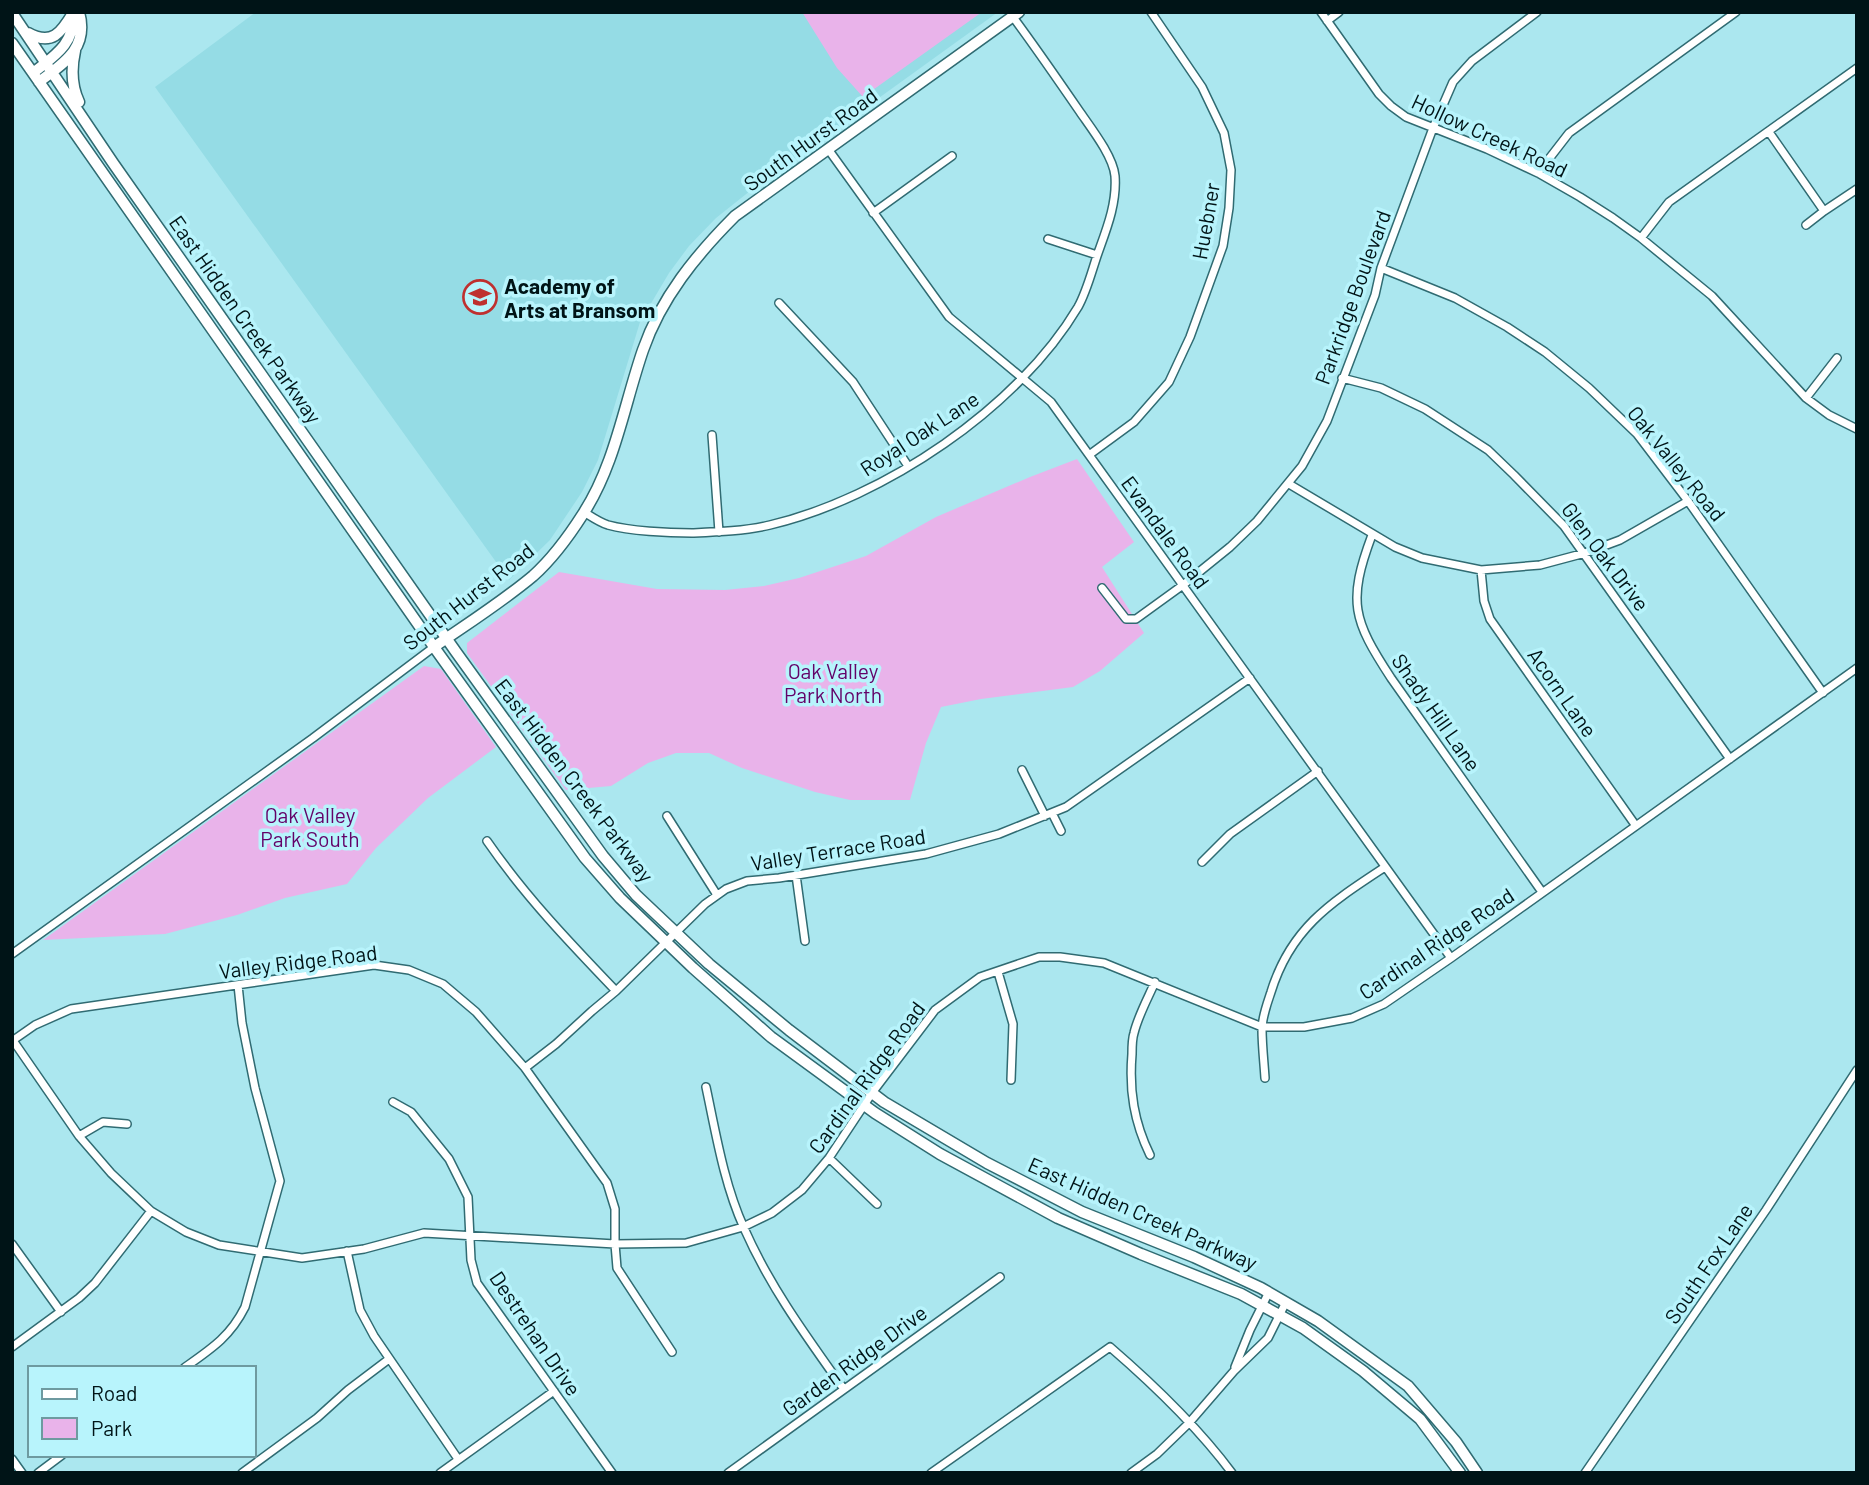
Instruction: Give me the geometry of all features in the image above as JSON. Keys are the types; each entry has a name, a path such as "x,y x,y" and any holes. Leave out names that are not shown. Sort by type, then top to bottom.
{"main road":[{"path":"26,32 44,39 53,37 76,12"},
{"path":"76,12 82,29 75,51 73,89 111,150 113,163"},
{"path":"33,73 66,44 73,29 76,12"},
{"name":"East Hidden Creek Parkway","path":"12,13 113,163 447,638 603,856 636,895 709,964 789,1030 872,1093 987,1163 1082,1212 1194,1257 1269,1292 1318,1321 1408,1386 1457,1443 1477,1473"},
{"name":"South Hurst Road","path":"434,647 534,575 563,542 584,512 614,447 651,329 688,268 709,242 735,216 1016,14"},
{"name":"East Hidden Creek Parkway","path":"12,43 434,647 585,858 620,898 771,1037 874,1113 940,1154 1058,1218 1241,1294 1303,1328 1363,1371 1420,1419 1460,1473"},
{"path":"39,82 65,63 75,51"}],"street":[{"name":"Huebner","path":"1089,455 1134,422 1169,382 1190,337 1223,246 1229,208 1231,170 1224,133 1202,87 1151,12"},
{"name":"Hollow Creek Road","path":"1321,12 1391,106 1406,117 1488,149 1538,173 1580,197 1641,238 1712,296 1806,398 1829,415 1857,429"},
{"path":"1327,21 1339,12"},
{"name":"Parkridge Boulevard","path":"1102,588 1126,619 1136,619 1230,547 1289,484 1326,421 1375,295 1381,268 1433,128 1453,82 1472,61 1536,12"},
{"path":"1538,173 1569,133 1737,12"},
{"name":"Royal Oak Lane","path":"584,512 609,525 670,533 719,533 769,526 822,509 908,467 974,422 1023,378 1057,338 1079,305 1114,202 1115,174 1102,145 1016,14"},
{"path":"1641,238 1669,202 1857,68"},
{"path":"1769,132 1824,211"},
{"name":"Evandale Road","path":"828,149 948,317 1051,402 1451,958"},
{"path":"873,213 952,156"},
{"path":"1806,225 1857,189"},
{"path":"1048,239 1097,255"},
{"name":"Oak Valley Road","path":"1381,268 1455,298 1507,327 1545,352 1589,387 1637,434 1688,501 1823,693"},
{"path":"779,303 853,382 908,467"},
{"path":"1806,398 1837,358"},
{"name":"Glen Oak Drive","path":"1342,378 1381,388 1425,409 1488,450 1564,526 1730,759"},
{"path":"712,435 719,533"},
{"path":"1289,484 1395,547 1422,558 1481,570 1540,565 1585,553 1619,540 1688,501"},
{"name":"Shady Hill Lane","path":"1372,535 1361,564 1356,593 1359,618 1369,644 1542,892"},
{"name":"Acorn Lane","path":"1481,570 1484,601 1490,619 1636,826"},
{"name":"South Hurst Road","path":"12,954 313,738 434,647"},
{"name":"Cardinal Ridge Road","path":"13,1040 79,1136 111,1173 151,1211 186,1232 219,1245 302,1258 364,1249 424,1233 615,1244 686,1243 743,1227 772,1213 802,1190 829,1158 864,1104 934,1010 981,977 1039,957 1060,957 1104,963 1262,1027 1304,1027 1352,1018 1384,1004 1451,958 1857,668"},
{"name":"Valley Terrace Road","path":"524,1068 556,1044 616,991 705,904 726,889 747,881 796,876 926,854 999,834 1048,815 1066,807 1250,678"},
{"path":"1022,770 1048,815 1061,831"},
{"path":"1202,862 1230,834 1318,771"},
{"path":"667,816 717,895"},
{"path":"487,841 508,871 559,931 616,991"},
{"path":"1265,1078 1262,1027 1274,982 1285,958 1299,936 1333,901 1385,867"},
{"path":"796,876 805,941"},
{"name":"Valley Ridge Road","path":"13,1040 35,1025 71,1009 374,965 409,970 443,984 476,1012 524,1068 607,1183 615,1209 617,1268 672,1352"},
{"path":"998,971 1013,1024 1011,1080"},
{"path":"1150,1155 1135,1116 1130,1074 1133,1033 1155,982"},
{"path":"187,1366 212,1348 237,1323 245,1307 280,1181 255,1088 242,1023 238,985"},
{"name":"South Fox Lane","path":"1585,1473 1766,1210 1857,1070"},
{"path":"706,1087 728,1183 743,1227 787,1309 843,1388"},
{"name":"Destrehan Drive","path":"393,1102 411,1112 449,1159 468,1197 471,1260 477,1283 612,1473"},
{"path":"79,1136 103,1122 127,1124"},
{"path":"829,1158 877,1204"},
{"path":"12,1347 61,1312 95,1283 151,1211"},
{"path":"12,1244 61,1312"},
{"path":"347,1251 360,1310 389,1359 458,1459"},
{"name":"Garden Ridge Drive","path":"728,1473 1000,1277"},
{"path":"1234,1371 1269,1292"},
{"path":"1131,1473 1157,1454 1189,1423 1234,1371 1268,1338 1286,1303"},
{"path":"931,1473 1110,1347 1136,1369 1211,1445 1232,1473"},
{"path":"242,1473 317,1418 389,1359"},
{"path":"440,1473 554,1391"},
{"path":"38,1473 59,1457"},
{"path":"12,1459 22,1473"}],"shaded area":[{"name":"Academy of Arts at Bransom","path":"256,12 998,12 750,191 716,218 689,246 669,273 640,322 598,460 582,492 550,540 509,580 155,87"}],"green space":[{"path":"802,12 982,12 863,97 837,68"},
{"name":"Oak Valley Park North","path":"1077,459 1134,542 1102,567 1144,633 1100,671 1073,687 941,707 926,743 910,800 850,800 815,792 742,768 709,753 676,753 648,763 611,786 566,790 467,653 467,643 559,572 657,589 725,590 764,586 799,578 866,556 936,517"},
{"name":"Oak Valley Park South","path":"424,666 441,669 496,747 428,798 376,848 347,884 285,898 237,915 165,934 43,940"}],"place":[{"name":"Academy of Arts at Bransom","path":"480,297"}]}
